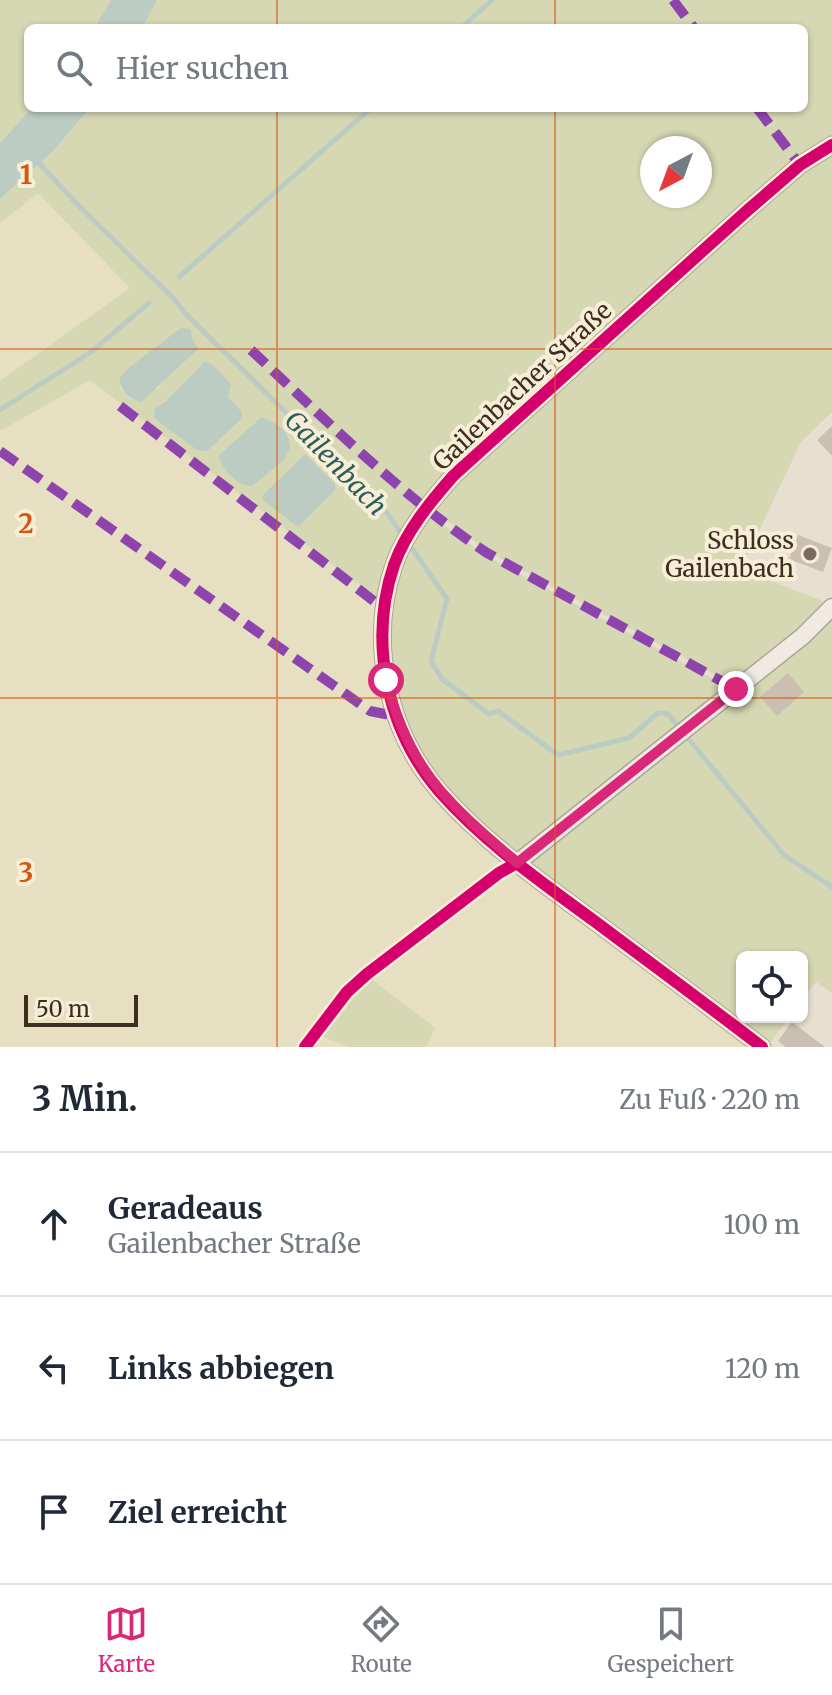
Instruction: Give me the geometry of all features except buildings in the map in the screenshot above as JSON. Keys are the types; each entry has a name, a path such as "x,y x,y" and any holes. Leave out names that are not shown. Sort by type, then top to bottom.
{"street":[{"name":"Gailenbacher Straße","path":"762,1047 517,863 464,817 439,790 406,741 395,716 385,669 383,608 394,564 402,547 438,493 466,464 749,209 800,165 832,145"},
{"path":"517,863 803,636 832,607"}],"shaded area":[{"path":"111,0 157,0 144,24 96,24"},
{"path":"28,112 87,112 53,151 0,199 0,143"},
{"path":"38,193 130,288 0,381 0,223"},
{"path":"182,327 191,330 198,349 141,402 129,396 119,379 127,369"},
{"path":"205,361 231,384 228,397 242,412 241,419 207,451 197,450 154,418 155,408 165,402"},
{"path":"90,380 350,578 379,596 377,649 382,698 400,745 429,789 489,846 494,859 492,874 345,989 299,1047 0,1047 0,431"},
{"path":"262,417 285,432 290,448 284,460 252,486 246,485 231,476 218,456"},
{"path":"305,454 335,484 335,490 298,527 263,500 263,495"},
{"path":"523,874 752,1047 426,1047 435,1028 370,978 501,877"},
{"path":"318,1035 349,1047 310,1047"}],"green space":[{"path":"0,0 111,0 96,24 24,24 24,112 28,112 0,143"},
{"path":"157,0 832,0 832,139 450,471 429,514 485,555 730,688 832,612 832,993 816,982 808,992 808,951 736,951 736,1023 785,1023 767,1047 521,861 442,788 399,715 379,597 90,380 0,431 0,381 130,288 38,193 0,223 0,199 53,151 87,112 808,112 808,24 144,24","holes":["181,328 185,361 158,388 131,399 121,389 119,379 127,369","205,361 228,397 242,412 197,450 168,427 155,408 165,402"]},
{"path":"832,152 832,412 801,442 741,569 820,600 827,607 734,685 487,551 432,509 442,496 802,171"},
{"path":"370,978 435,1028 426,1047 350,1047 318,1035 348,996"}],"waterway":[{"path":"465,24 492,0"},
{"path":"179,277 366,112"},
{"name":"Gailenbach","path":"36,160 186,314 385,510 403,536"},
{"path":"0,410 91,352 149,303"},
{"name":"Gailenbach","path":"409,544 447,599 431,661 442,679 489,714 498,711 558,755 629,738 658,713 668,714 678,726"},
{"name":"Gailenbach","path":"687,737 784,855 832,887"}],"marked path":[{"path":"673,0 691,24"},
{"path":"760,112 800,165"},
{"path":"251,350 394,482 455,531 487,553 736,689"},
{"path":"120,406 383,608"},
{"path":"0,451 370,711 395,716"}],"cycle path":[{"path":"762,1047 513,860 475,828 440,792 422,768 395,714 383,655 383,624 386,594 399,552 420,517 454,475 749,209 800,165 832,145"},
{"path":"305,1047 347,992 367,974 499,873 517,863"}],"place":[{"name":"Schloss Gailenbach","path":"810,554"}],"route":[{"path":"386,680 395,716 419,763 464,817 517,863 736,689"}]}
